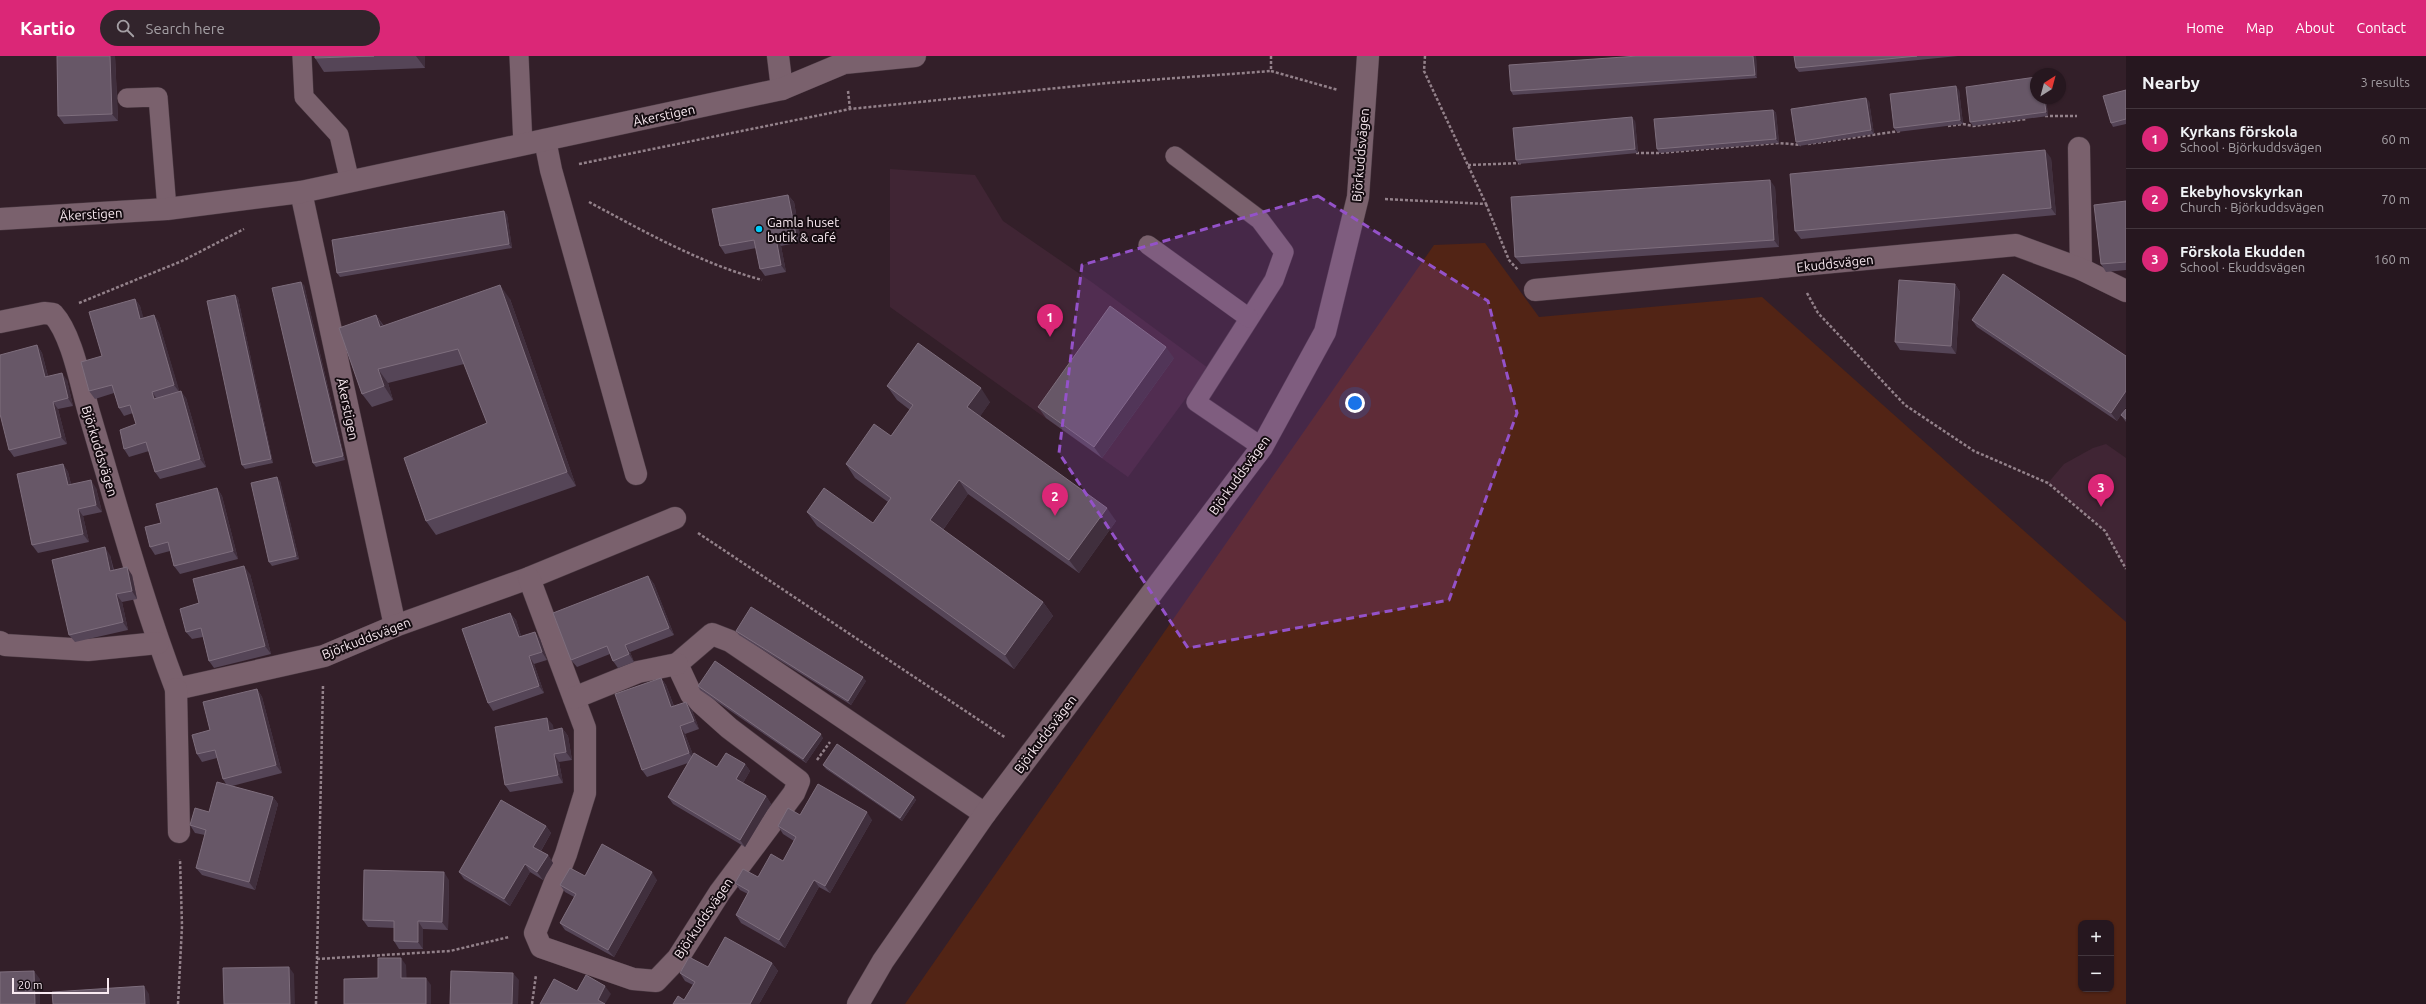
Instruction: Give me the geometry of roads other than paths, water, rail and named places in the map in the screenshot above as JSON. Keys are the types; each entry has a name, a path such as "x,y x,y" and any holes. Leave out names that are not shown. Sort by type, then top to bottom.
{"street":[{"path":"778,56 782,89 844,63 915,56"},
{"name":"Björkuddsvägen","path":"858,1004 883,961 985,814 1262,447 1325,332 1358,197 1368,56"},
{"name":"Åkerstigen","path":"0,219 167,209 301,192 782,89"},
{"path":"545,140 553,177 636,474"},
{"path":"2079,148 2081,269"},
{"name":"Åkerstigen","path":"301,192 395,626"},
{"name":"Ekuddsvägen","path":"1535,290 2016,245 2081,269 2126,291"},
{"name":"Björkuddsvägen","path":"0,322 44,313 53,314 60,321 77,369 158,643 176,689 179,832"},
{"name":"Björkuddsvägen","path":"176,689 324,656 395,626 529,578 675,518"},
{"path":"529,578 574,698 638,672 677,664 712,634 730,641 985,814"},
{"path":"0,642 5,645 88,650 158,643"},
{"name":"Björkuddsvägen","path":"574,698 586,728 585,793 566,854 535,933 542,947 633,980 656,981 678,958 720,892 794,792 800,781 728,728 692,694 677,664"}],"lane":[{"path":"302,56 304,97 339,135 350,182"},
{"path":"519,56 523,145"},
{"path":"127,98 158,97 167,209"},
{"path":"1176,156 1260,220 1284,252 1274,280 1196,402 1262,447"},
{"path":"1148,245 1249,318"}],"place":[{"name":"Gamla huset butik & café","path":"759,229"},
{"name":"Kyrkans förskola","path":"1050,337"},
{"name":"Förskola Ekudden","path":"2101,507"},
{"name":"Ekebyhovskyrkan","path":"1055,516"}]}
